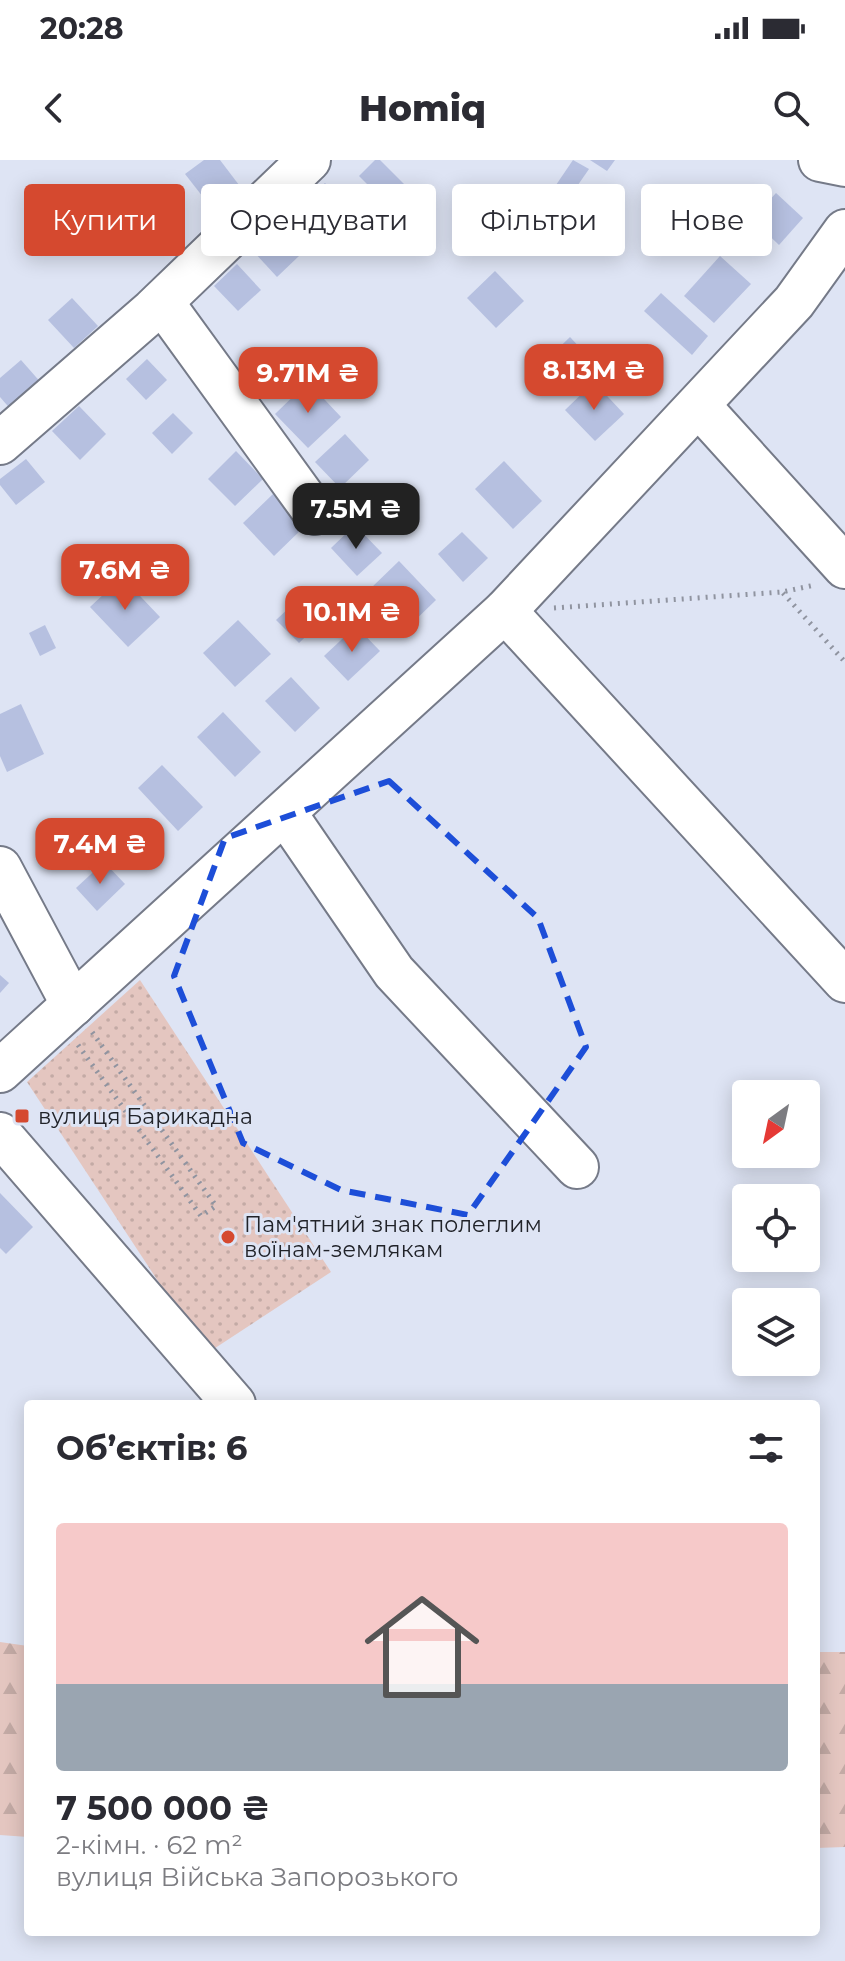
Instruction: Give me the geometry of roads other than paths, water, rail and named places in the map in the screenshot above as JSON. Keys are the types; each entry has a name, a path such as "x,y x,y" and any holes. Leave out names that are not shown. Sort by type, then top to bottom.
{"street":[{"path":"0,443 162,302 309,160"},
{"path":"820,160 845,165"},
{"path":"0,1071 505,611 700,407 794,302 845,231"},
{"path":"162,302 315,513"},
{"path":"700,407 832,576"},
{"path":"505,611 845,981"},
{"path":"285,813 394,972 577,1167"},
{"path":"0,868 66,1012"},
{"path":"0,1134 231,1400"}],"place":[{"name":"вулиця Барикадна","path":"22,1116"},
{"name":"Пам'ятний знак полеглим воїнам-землякам","path":"228,1237"}]}
